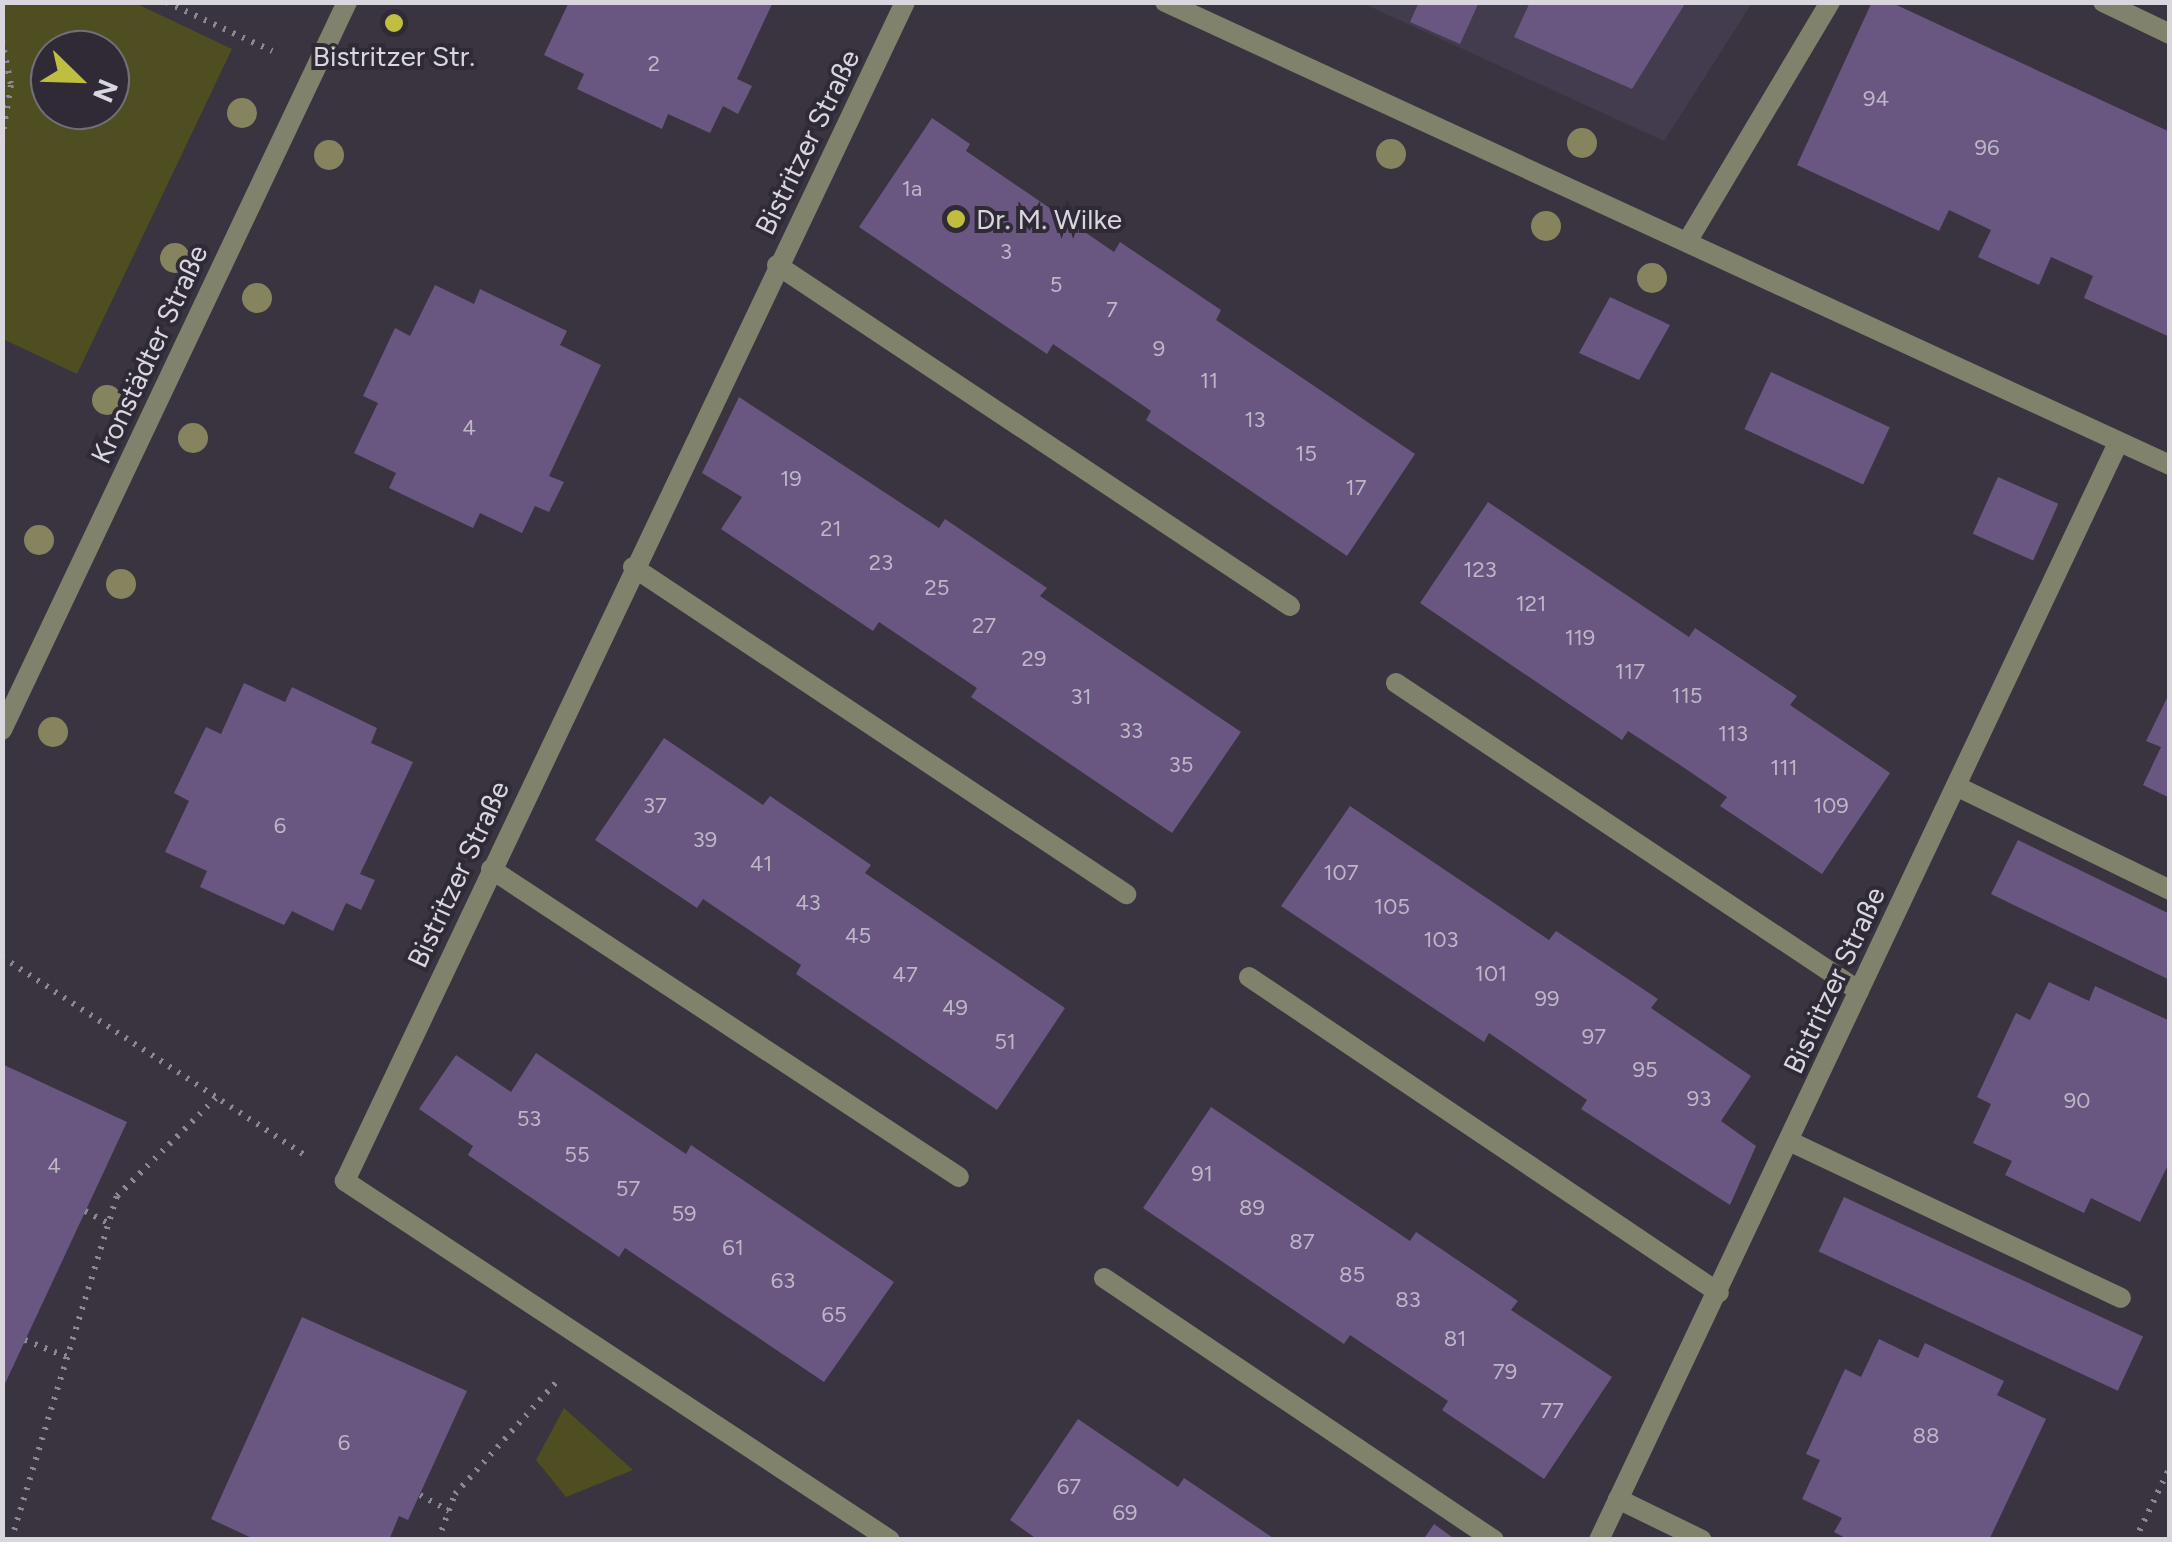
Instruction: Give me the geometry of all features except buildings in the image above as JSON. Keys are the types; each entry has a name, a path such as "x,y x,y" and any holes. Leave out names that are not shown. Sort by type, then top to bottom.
{"street":[{"name":"Kronstädter Straße","path":"2,730 347,2"},
{"name":"Bistritzer Straße","path":"345,1181 633,567 905,2"},
{"path":"1165,2 2170,464"},
{"path":"1687,242 1830,2"},
{"path":"2103,2 2170,34"},
{"path":"777,264 1290,606"},
{"name":"Bistritzer Straße","path":"1599,1540 2118,442"},
{"path":"633,567 1126,894"},
{"path":"1396,683 1859,991"},
{"path":"1956,786 2170,890"},
{"path":"490,869 959,1177"},
{"path":"1249,977 1719,1293"},
{"path":"1789,1141 2121,1298"},
{"path":"345,1181 890,1540"},
{"path":"1104,1278 1494,1540"},
{"path":"1618,1499 1702,1540"}],"path":[{"path":"166,2 314,70"},
{"path":"2,40 11,85 2,138"},
{"path":"2,957 345,1181"},
{"path":"11,1540 117,1196 216,1098"},
{"path":"85,1211 108,1223"},
{"path":"25,1340 67,1357"},
{"path":"438,1540 455,1494 576,1361 588,1341"},
{"path":"2135,1540 2170,1467"},
{"path":"420,1495 449,1511"}],"shaded area":[{"path":"2,3 135,3 232,49 77,374 3,339"},
{"path":"1362,3 1752,3 1664,141"},
{"path":"564,1408 633,1470 566,1497 536,1460"}],"place":[{"name":"Bistritzer Str.","path":"394,23"},
{"name":"Dr. M. Wilke","path":"956,219"}]}
